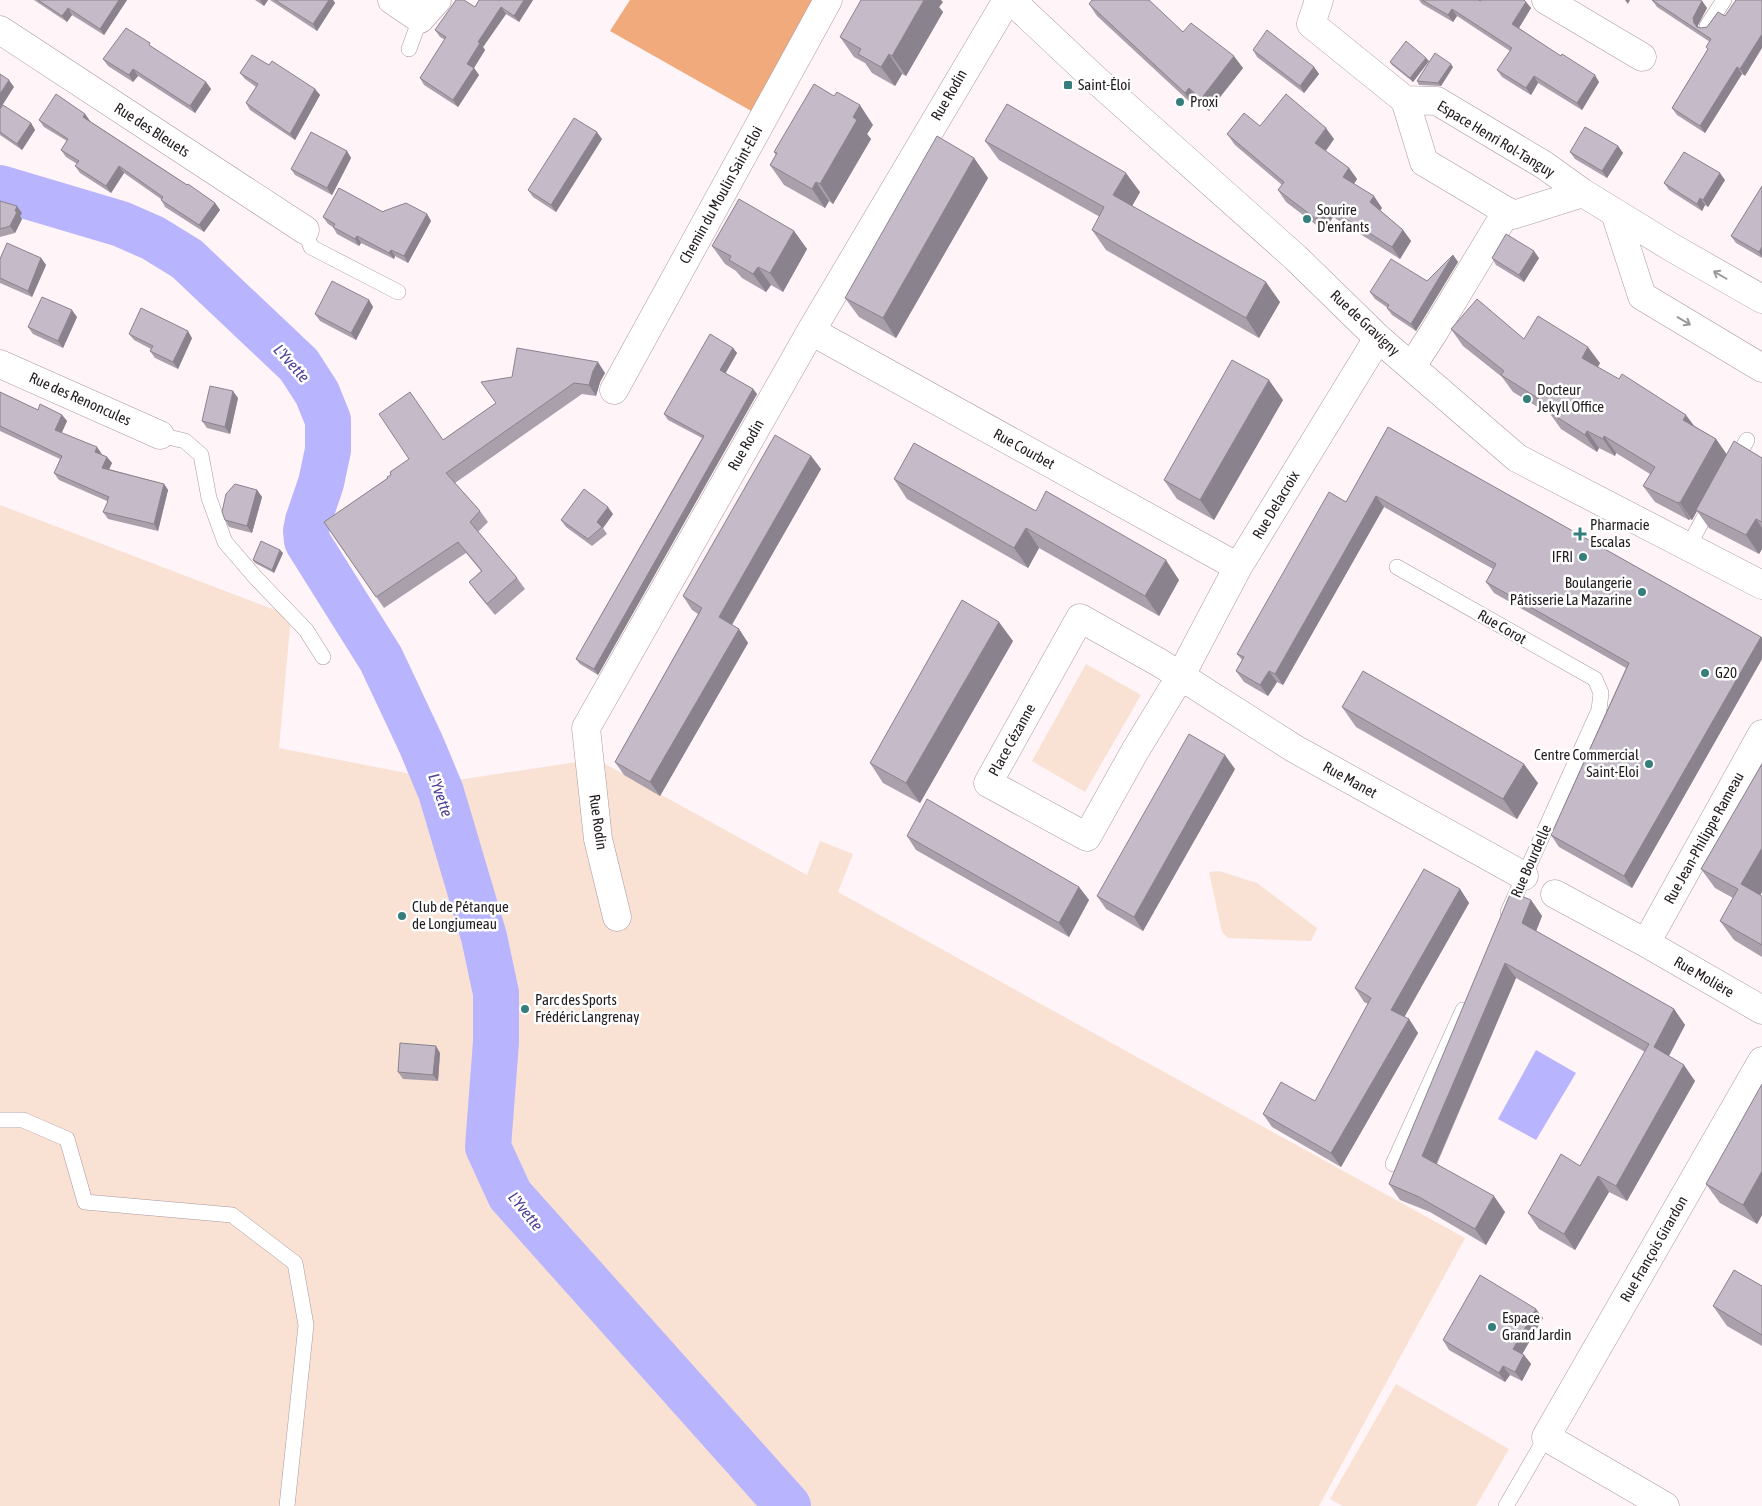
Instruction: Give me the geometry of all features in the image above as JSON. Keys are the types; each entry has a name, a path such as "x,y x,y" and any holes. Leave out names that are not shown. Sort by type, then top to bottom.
{"street":[{"path":"392,0 428,10"},
{"name":"Chemin du Moulin Saint-Eloi","path":"614,390 828,0"},
{"name":"Rue Rodin","path":"618,916 598,839 586,728 811,331 1009,0"},
{"name":"Rue de Gravigny","path":"1009,0 1296,258 1378,338 1517,458 1762,585"},
{"path":"1319,0 1311,24 1405,100 1424,162 1506,211 1412,366"},
{"path":"1546,0 1642,57"},
{"name":"Rue des Bleuets","path":"0,30 304,230"},
{"name":"Espace Henri Rol-Tanguy","path":"1405,100 1437,101 1544,165 1583,193 1671,247 1762,299"},
{"name":"Espace Henri Rol-Tanguy","path":"1506,211 1513,215 1583,193"},
{"path":"1616,213 1642,296 1762,368"},
{"name":"Rue Courbet","path":"811,331 1238,567"},
{"name":"Rue Delacroix","path":"1180,677 1238,567 1378,338"},
{"name":"Rue des Renoncules","path":"0,364 160,435"},
{"name":"Place Cézanne","path":"1080,618 1160,663 1180,677 1135,751 1087,838 988,783 1080,618"},
{"name":"Rue Manet","path":"1180,677 1295,750 1524,876"},
{"name":"Rue Jean-Philippe Rameau","path":"1646,943 1762,734"},
{"path":"1555,894 1646,943"},
{"name":"Rue Molière","path":"1646,943 1762,1010"},
{"name":"Rue François Girardon","path":"1546,1437 1762,1061"},
{"path":"1546,1437 1665,1506"}],"lane":[{"path":"1707,26 1724,0"},
{"path":"409,49 428,10"},
{"path":"304,230 311,246 398,292"},
{"path":"160,435 185,441 201,455 208,498 225,542 256,578 306,630 323,657"},
{"path":"1729,473 1747,440"},
{"path":"1688,547 1720,489"},
{"name":"Rue Corot","path":"1397,567 1595,679 1601,693"},
{"name":"Rue Bourdelle","path":"1504,921 1599,710 1601,693"},
{"path":"1392,1164 1471,993"},
{"path":"0,1120 22,1120 67,1139 85,1202 232,1214 295,1263 306,1326 287,1506"},
{"path":"1506,1506 1546,1437"}],"shaded area":[{"path":"630,0 816,0 753,112 610,31"},
{"name":"Parc des Sports Frédéric Langrenay","path":"0,505 291,616 279,748 411,774 458,780 596,759 807,875 820,841 853,854 838,892 1465,1238 1319,1506 0,1506"},
{"path":"1086,664 1141,695 1085,792 1032,761"},
{"path":"1219,871 1257,883 1317,928 1311,941 1228,938 1222,932 1209,872"},
{"path":"1536,1050 1576,1073 1536,1140 1498,1119"},
{"path":"1396,1384 1509,1449 1476,1506 1343,1506 1330,1499"}],"building":[{"path":"38,0 119,0 100,29 68,8 62,16"},
{"path":"275,0 329,0 313,24"},
{"path":"456,0 464,0 475,7 479,0 524,0 514,16 501,7 478,42 480,43 467,64 474,68 453,100 420,78 446,37 435,30"},
{"path":"861,0 924,0 892,56 889,54 881,67 858,54 861,49 840,37"},
{"path":"1092,0 1149,0 1183,32 1191,23 1234,56 1201,99 1189,88 1185,93 1089,4"},
{"path":"1422,0 1524,0 1526,2 1512,24 1561,56 1562,54 1595,75 1577,103 1534,76 1526,88 1497,70 1512,48 1452,9 1448,15"},
{"path":"1652,0 1702,1 1693,18 1697,27 1701,28 1707,27 1718,12 1725,16 1736,0 1762,0 1762,34 1740,69 1737,67 1700,126 1672,108 1708,49 1706,47 1711,39"},
{"path":"126,28 206,82 190,106 133,69 129,75 103,59"},
{"path":"1267,30 1314,67 1300,86 1253,50"},
{"path":"1406,41 1426,58 1410,78 1390,62"},
{"path":"1435,53 1451,64 1438,83 1417,81"},
{"path":"252,55 269,65 272,61 315,89 290,134 246,103 258,84 240,73"},
{"path":"0,74 9,80 0,94"},
{"path":"814,84 834,96 837,92 860,105 853,117 857,120 820,184 816,182 812,189 770,165 777,153 774,152"},
{"path":"56,94 85,114 83,117 215,203 199,225 161,200 163,197 119,166 106,186 75,166 79,161 61,150 68,139 39,120"},
{"path":"1286,94 1326,128 1315,143 1349,168 1343,177 1374,196 1370,202 1403,230 1392,247 1325,206 1316,219 1278,190 1284,182 1227,134 1244,113 1260,126"},
{"path":"1007,104 1126,173 1113,195 1266,282 1246,318 1092,230 1104,207 985,141"},
{"path":"3,105 31,123 17,144 0,132 0,109"},
{"path":"574,118 597,132 551,205 528,190"},
{"path":"1585,127 1618,146 1602,171 1570,152"},
{"path":"311,132 347,151 327,188 291,169"},
{"path":"937,136 974,158 883,318 845,298"},
{"path":"1684,152 1720,173 1703,200 1700,198 1697,204 1664,183"},
{"path":"1762,186 1762,247 1759,252 1731,236"},
{"path":"339,188 383,212 406,203 427,214 404,256 391,250 389,253 357,236 355,239 333,227 335,224 323,217"},
{"path":"739,199 794,231 770,273 758,267 753,274 729,260 731,256 712,246"},
{"path":"0,201 17,206 15,211 17,212 10,226 0,229"},
{"path":"1506,234 1534,251 1519,275 1492,258"},
{"path":"7,243 41,258 28,291 0,278 0,259"},
{"path":"1453,255 1411,324 1387,308 1389,305 1370,292 1391,259 1427,281"},
{"path":"332,281 369,300 351,333 315,314"},
{"path":"42,297 72,310 58,341 28,327"},
{"path":"1477,299 1524,339 1538,316 1588,347 1582,358 1619,379 1622,374 1686,415 1683,420 1716,439 1680,503 1643,486 1655,467 1604,436 1603,439 1587,431 1585,435 1549,412 1552,407 1501,375 1504,371 1451,329"},
{"path":"141,308 188,331 173,362 150,351 153,346 129,334"},
{"path":"710,334 733,348 720,370 753,389 594,669 576,659 704,436 664,414"},
{"path":"517,348 598,362 589,385 574,383 446,473 480,511 470,522 517,578 487,604 469,582 482,571 458,542 376,597 324,522 388,478 391,475 390,472 409,459 379,414 410,392 443,440 496,403 481,382 512,377"},
{"path":"1232,360 1269,380 1200,500 1164,480"},
{"path":"210,386 233,391 225,427 202,421"},
{"path":"0,392 38,410 40,404 62,415 55,430 97,447 95,452 107,457 102,468 164,484 154,524 103,512 109,497 54,473 62,456 0,426"},
{"path":"1388,427 1761,637 1624,876 1551,835 1629,663 1486,582 1496,564 1376,496 1275,674 1269,671 1260,685 1236,671 1244,657 1237,654 1329,492 1346,502"},
{"path":"775,435 811,456 719,617 739,629 650,782 615,762 702,608 683,596"},
{"path":"1734,441 1762,458 1762,522 1756,519 1746,535 1696,510"},
{"path":"914,443 1036,511 1046,491 1166,560 1145,596 1026,528 1014,548 894,479"},
{"path":"235,484 257,490 247,526 225,520 222,512 226,494"},
{"path":"584,489 608,507 597,522 602,527 588,539 561,520"},
{"path":"261,541 280,550 272,570 253,560"},
{"path":"962,600 999,622 906,783 870,763"},
{"path":"1363,671 1524,764 1503,799 1342,707"},
{"path":"1189,734 1225,755 1134,917 1097,896"},
{"path":"1762,764 1762,848 1741,884 1762,896 1762,945 1720,921 1738,889 1701,869"},
{"path":"927,799 1079,887 1059,923 907,836"},
{"path":"1424,869 1460,889 1391,1010 1409,1019 1331,1153 1263,1114 1281,1082 1315,1101 1371,998 1355,988"},
{"path":"1511,892 1531,900 1522,923 1674,1009 1654,1047 1684,1065 1616,1186 1598,1176 1564,1234 1528,1213 1561,1154 1580,1166 1649,1044 1505,963 1422,1156 1494,1196 1475,1229 1419,1197 1389,1184"},
{"path":"400,1043 436,1046 433,1075 398,1072"},
{"path":"1762,1084 1762,1171 1743,1205 1706,1184"},
{"path":"1734,1270 1762,1286 1762,1335 1713,1306"},
{"name":"Espace Grand Jardin","path":"1480,1275 1536,1309 1513,1349 1524,1355 1515,1372 1503,1366 1499,1373 1443,1340"}],"waterway":[{"name":"L'Yvette","path":"0,188 121,224 153,238 187,259 299,365 317,393 328,420 328,450 321,483 308,521 307,541 381,659 421,744 441,792 484,937 496,993 496,1042 488,1147 510,1195 788,1506"}],"place":[{"name":"Saint-Éloi","path":"1068,85"},
{"name":"Proxi","path":"1180,102"},
{"name":"Sourire D'enfants","path":"1307,219"},
{"name":"Docteur Jekyll Office","path":"1527,399"},
{"name":"Pharmacie Escalas","path":"1580,534"},
{"name":"IFRI","path":"1583,557"},
{"name":"Boulangerie Pâtisserie La Mazarine","path":"1642,592"},
{"name":"G20","path":"1705,673"},
{"name":"Centre Commercial Saint-Eloi","path":"1649,764"},
{"name":"Club de Pétanque de Longjumeau","path":"402,916"},
{"name":"Parc des Sports Frédéric Langrenay","path":"525,1009"},
{"name":"Espace Grand Jardin","path":"1492,1327"}]}
